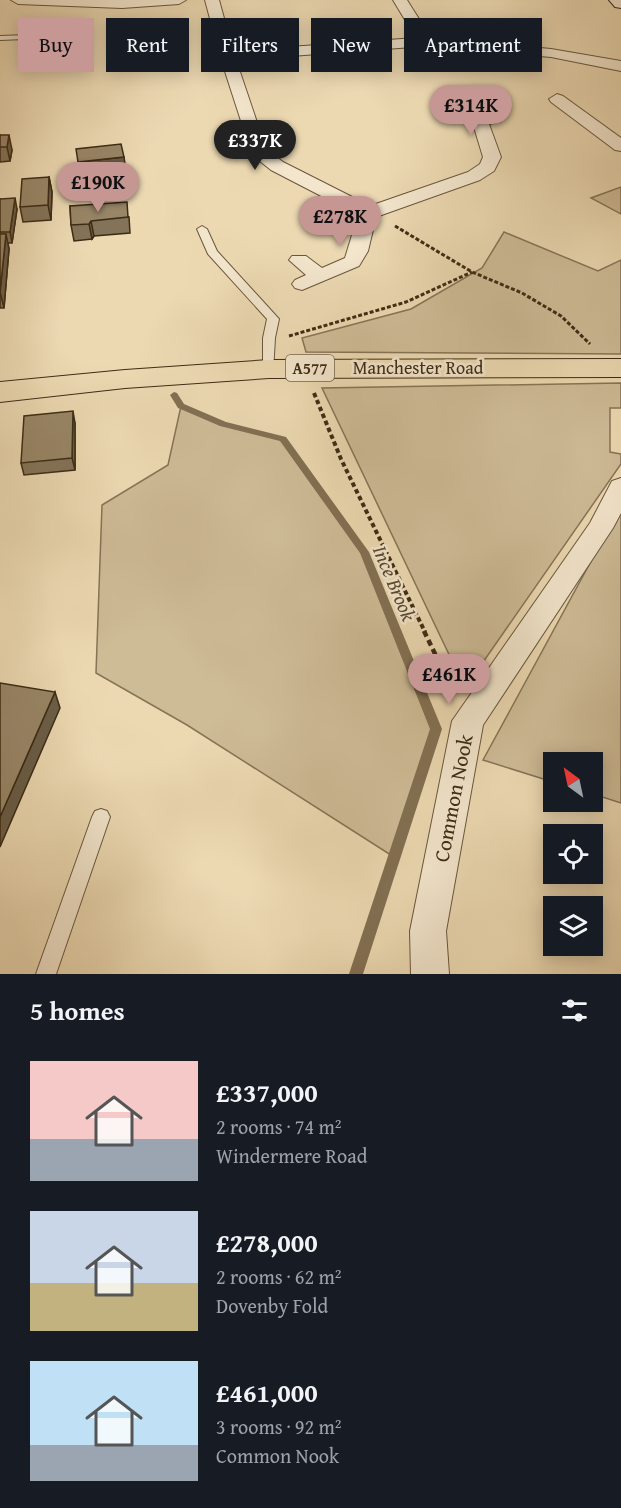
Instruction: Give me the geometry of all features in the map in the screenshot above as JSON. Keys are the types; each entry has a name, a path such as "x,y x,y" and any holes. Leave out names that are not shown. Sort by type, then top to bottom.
{"highway":[{"name":"Manchester Road","path":"0,392 136,378 269,369 612,368"}],"street":[{"path":"18,0 103,4 179,0"},
{"path":"212,0 217,18"},
{"path":"400,0 411,18"},
{"path":"299,51 404,44"},
{"path":"542,52 621,66"},
{"path":"232,72 258,151 277,166 371,213"},
{"path":"556,99 621,146"},
{"path":"299,260 312,280 343,267 357,255 362,227 371,213 482,172 491,162 492,157 489,119 446,112"},
{"name":"Common Nook","path":"430,974 428,931 468,721 600,528 621,487"}],"lane":[{"path":"0,38 18,37"},
{"path":"201,229 212,252 273,319 269,338 269,369"},
{"path":"46,974 101,817"}],"path":[{"path":"371,213 471,272 522,293 561,316 612,368"},
{"path":"468,721 341,459 287,336 405,301 459,280 471,272"}],"shaded area":[{"path":"621,187 621,214 591,198"},
{"path":"504,232 598,271 621,260 621,354 306,352 302,338 411,309 482,268"},
{"path":"621,383 621,408 610,408 610,452 621,454 621,464 465,688 322,388"},
{"path":"181,406 223,424 283,439 364,552 436,729 394,857 187,725 96,673 102,505 168,465"},
{"path":"621,506 621,803 603,797 603,752 543,752 543,779 483,760"}],"building":[{"path":"0,135 9,135 7,147 0,147"},
{"path":"121,144 124,157 78,162 76,149"},
{"path":"49,177 48,205 20,207 22,179"},
{"path":"15,198 10,232 0,232 0,199"},
{"path":"127,202 128,217 71,225 70,206"},
{"path":"0,234 6,234 0,292"},
{"path":"73,411 72,458 21,463 24,416"},
{"path":"0,683 55,692 0,817"}],"waterway":[{"name":"Ince Brook","path":"174,395 181,406 223,424 283,439 364,552 436,729 356,974"}]}
